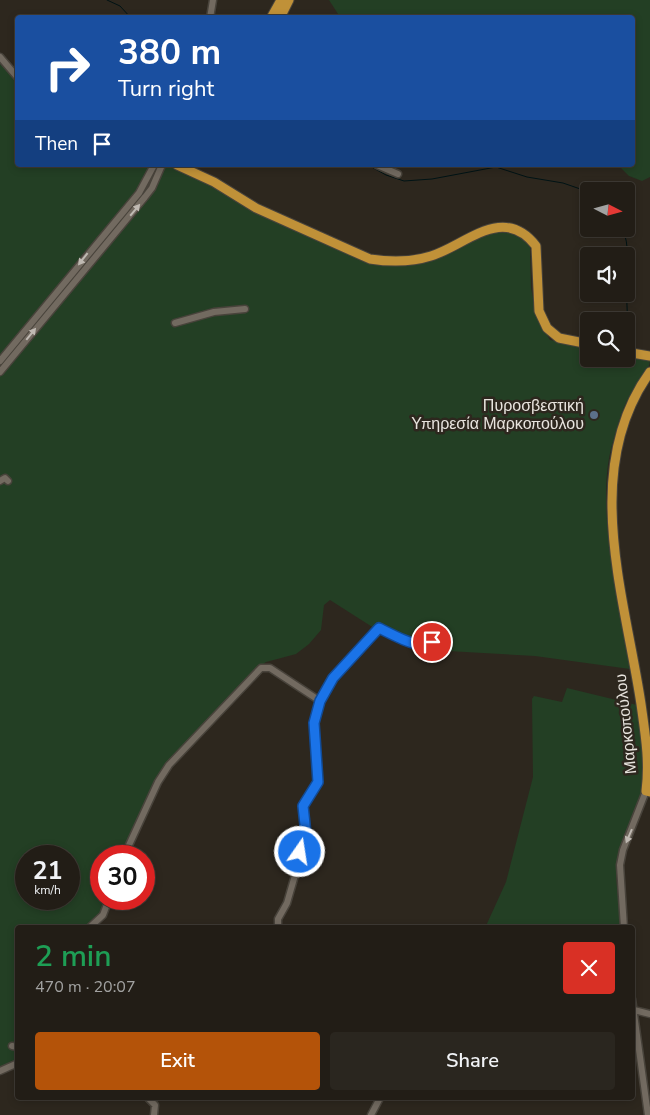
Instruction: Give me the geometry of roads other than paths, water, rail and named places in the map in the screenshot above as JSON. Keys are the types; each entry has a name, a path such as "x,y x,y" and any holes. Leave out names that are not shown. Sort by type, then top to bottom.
{"main road":[{"path":"273,15 281,0"},
{"path":"282,15 289,0"},
{"path":"181,167 214,182 256,208 370,259 383,261 418,259 433,256 483,230 495,228 515,230 526,236 536,246 539,311 547,328 559,338 580,342"},
{"path":"635,354 650,356"},
{"name":"Μαρκοπούλου","path":"648,791 647,746 612,530 612,481 620,439 634,399 650,372"}],"street":[{"path":"213,0 213,15"},
{"path":"0,57 15,74"},
{"path":"0,372 140,193 153,167"},
{"path":"0,361 152,188 161,167"},
{"path":"382,167 398,174"},
{"path":"175,323 214,312 245,309"},
{"path":"0,481 5,478 8,481"},
{"path":"278,925 278,919 286,903 304,844 306,834 303,806 318,782 314,723 320,701 333,678 379,628 399,639 418,645 426,647 432,642"},
{"path":"129,845 158,782 169,765 261,668 270,668 320,701"},
{"name":"Μαρκοπούλου","path":"624,925 620,865 623,850 648,791"},
{"path":"93,925 103,915 105,910"},
{"path":"635,1010 650,1014"},
{"path":"635,1019 648,1115"},
{"path":"0,1071 15,1064"},
{"path":"635,1067 641,1070"},
{"path":"150,1100 155,1105 154,1115"},
{"path":"371,1115 379,1100"}],"waterway":[{"path":"107,0 120,6 128,15"},
{"path":"372,167 386,175 404,181 432,179 496,167"},
{"path":"496,167 527,177 563,183 580,189"},
{"path":"625,238 627,247"},
{"path":"627,302 628,332 636,350"}],"place":[{"name":"Πυροσβεστική Υπηρεσία Μαρκοπούλου","path":"594,415"}]}
